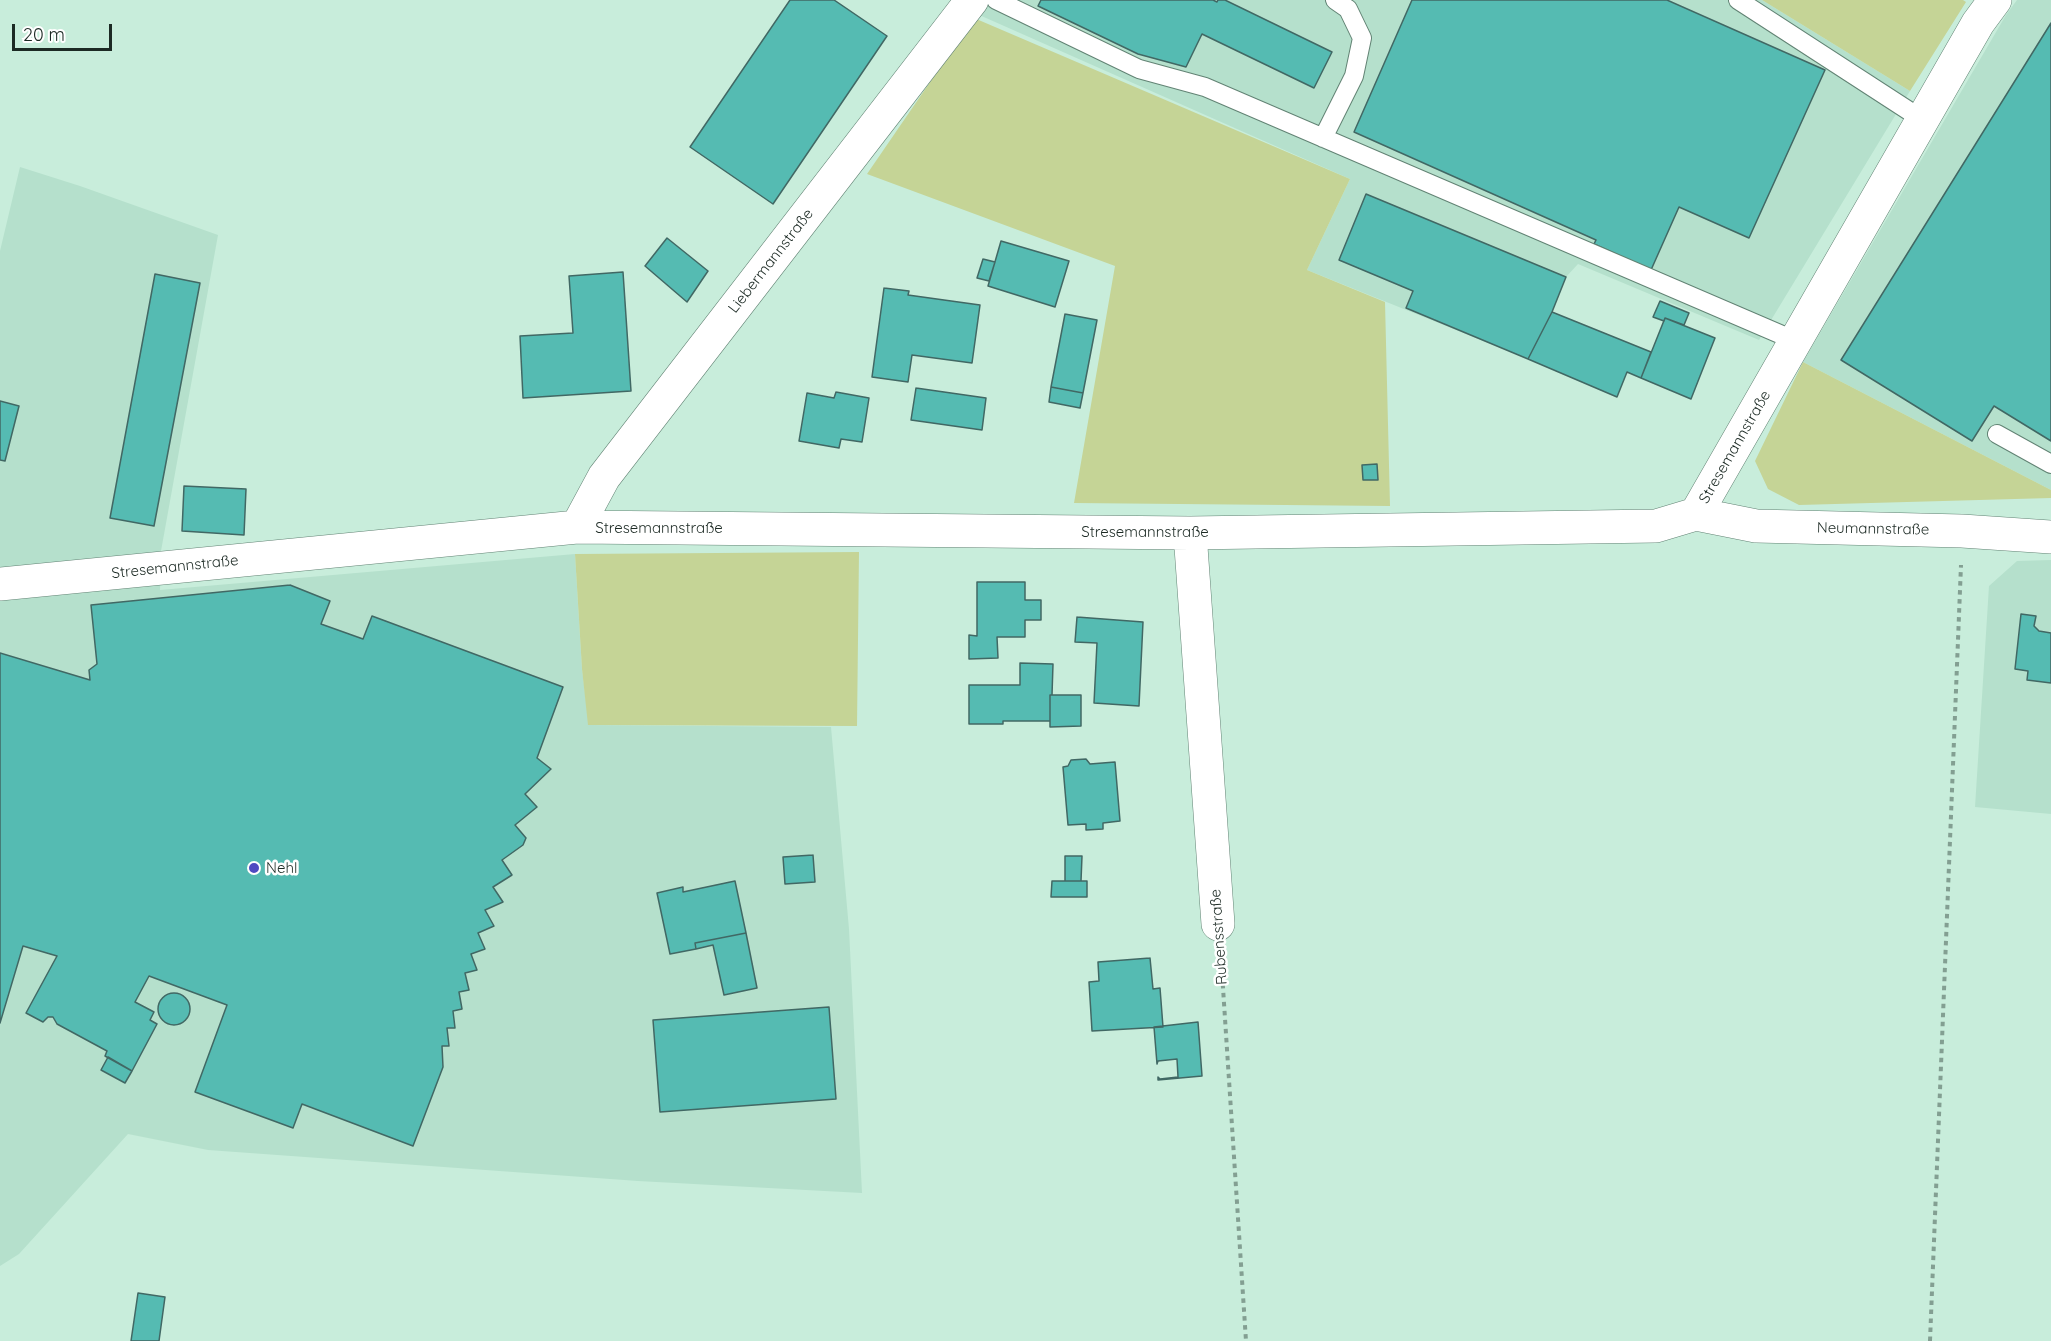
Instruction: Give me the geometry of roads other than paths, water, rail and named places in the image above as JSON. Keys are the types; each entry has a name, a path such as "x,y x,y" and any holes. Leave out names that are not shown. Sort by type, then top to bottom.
{"street":[{"name":"Liebermannstraße","path":"577,528 604,477 972,0"},
{"name":"Stresemannstraße","path":"0,584 577,528 1190,533 1656,526 1696,514 1978,23 1995,0"},
{"name":"Neumannstraße","path":"1696,514 1756,526 1962,531 2051,537"},
{"name":"Rubensstraße","path":"1190,533 1218,924"}],"lane":[{"path":"996,0 1139,69 1205,87 1796,341"},
{"path":"1323,138 1354,76 1362,38 1348,9 1335,0"},
{"path":"1738,0 1923,120"},
{"path":"1997,434 2051,464"}],"place":[{"name":"Nehl","path":"254,868"}]}
